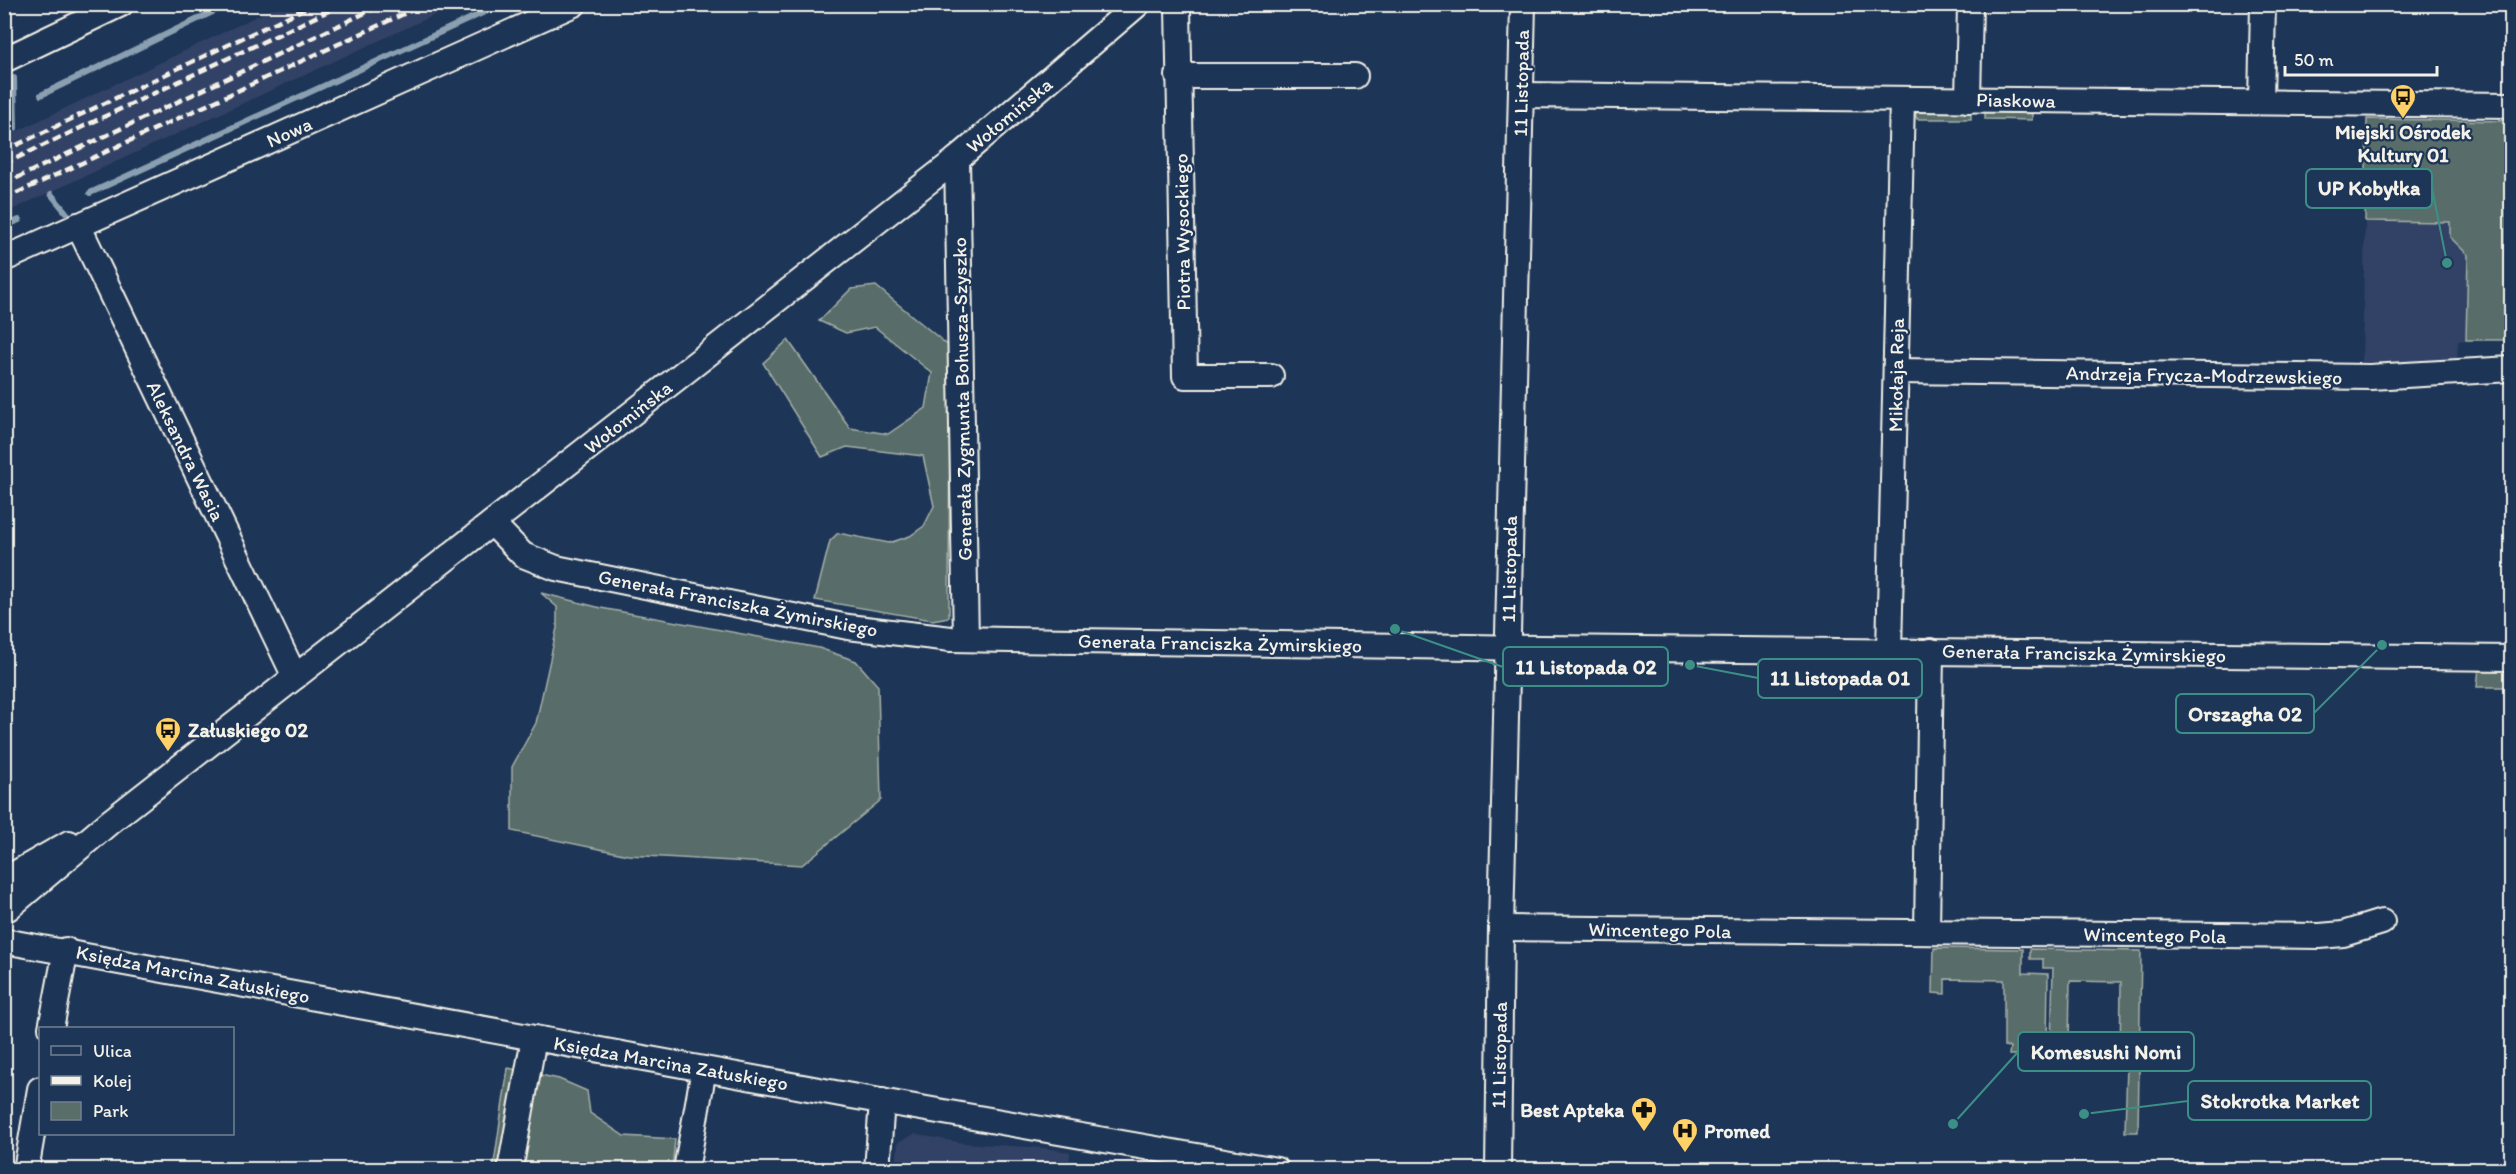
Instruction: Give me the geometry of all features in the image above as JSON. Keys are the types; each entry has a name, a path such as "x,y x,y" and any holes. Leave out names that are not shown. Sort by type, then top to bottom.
{"street":[{"path":"4,60 122,4"},
{"name":"Nowa","path":"4,259 574,4"},
{"name":"Wołomińska","path":"6,917 111,821 957,159 1138,4"},
{"name":"Piotra Wysockiego","path":"1176,4 1178,7 1185,376 1270,376"},
{"name":"11 Listopada","path":"1498,1170 1500,928 1523,4"},
{"path":"1968,100 1970,4"},
{"path":"2261,102 2263,4"},
{"path":"1179,76 1354,76"},
{"name":"Piaskowa","path":"1521,95 2511,105"},
{"name":"Mikołaja Reja","path":"1889,651 1902,99"},
{"name":"Generała Zygmunta Bohusza-Szyszko","path":"957,159 966,639"},
{"name":"Aleksandra Wasia","path":"78,225 295,677"},
{"name":"Andrzeja Frycza-Modrzewskiego","path":"1896,371 2370,377 2511,369"},
{"name":"Generała Franciszka Żymirskiego","path":"492,523 523,555 556,568 848,627 966,639 2511,658"},
{"path":"1927,932 1932,651"},
{"name":"Wołomińska","path":"4,880 27,865 111,821"},
{"name":"Księdza Marcina Załuskiego","path":"6,917 39,940 66,950 704,1069 1277,1170"},
{"name":"Wincentego Pola","path":"1500,928 2320,936 2343,934 2382,922"},
{"path":"51,1027 66,950"},
{"path":"510,1170 534,1038"},
{"path":"686,1170 704,1069"},
{"path":"26,1170 39,1095"},
{"path":"877,1170 882,1101"}],"shaded area":[{"path":"280,5 456,5 5,213 5,137"},
{"path":"2365,221 2450,222 2450,237 2468,255 2466,340 2458,341 2457,364 2362,362"},
{"path":"915,1134 963,1143 1044,1148 1070,1152 1069,1169 896,1169 898,1142"}],"green space":[{"path":"1971,110 1971,119 1917,119 1915,114 1920,111"},
{"path":"1985,110 2027,111 2032,114 2032,120 1985,119"},
{"path":"2367,119 2511,121 2511,340 2466,340 2468,255 2450,237 2450,222 2365,221"},
{"path":"876,286 950,347 949,617 932,620 815,600 830,541 838,533 889,543 910,536 924,526 934,506 923,456 847,447 822,457 763,363 788,340 850,428 888,434 926,408 932,373 875,327 846,333 819,321 851,289"},
{"path":"541,593 601,608 819,648 856,661 878,686 881,800 802,865 628,855 512,831 512,767 536,723 557,628 557,607"},
{"path":"2479,668 2511,669 2511,687 2477,687"},
{"path":"1934,948 2023,949 2023,973 2048,974 2047,1047 2030,1047 2023,1055 2009,1055 2010,1047 2004,1046 2004,980 1945,979 1945,994 1933,993"},
{"path":"2030,949 2141,951 2138,1132 2125,1132 2127,1064 2120,1064 2121,982 2070,981 2069,1047 2051,1047 2053,968 2043,968 2043,959 2030,959"},
{"path":"508,1068 559,1079 587,1091 590,1113 624,1136 675,1139 672,1169 493,1170"}],"waterway":[{"path":"41,95 229,4"},
{"path":"90,193 502,4"},
{"path":"14,78 15,128"},
{"path":"51,194 69,216"},
{"path":"4,227 19,220"}],"railway":[{"path":"4,151 314,4"},
{"path":"4,164 343,4"},
{"path":"4,184 384,4"},
{"path":"4,199 425,4"}],"place":[{"name":"Miejski Ośrodek Kultury 01","path":"2403,120"},
{"name":"UP Kobyłka","path":"2447,263"},
{"name":"11 Listopada 02","path":"1395,629"},
{"name":"Orszagha 02","path":"2382,645"},
{"name":"11 Listopada 01","path":"1690,665"},
{"name":"Załuskiego 02","path":"168,753"},
{"name":"Stokrotka Market","path":"2084,1114"},
{"name":"Komesushi Nomi","path":"1953,1124"},
{"name":"Best Apteka","path":"1644,1133"},
{"name":"Promed","path":"1685,1154"}]}
